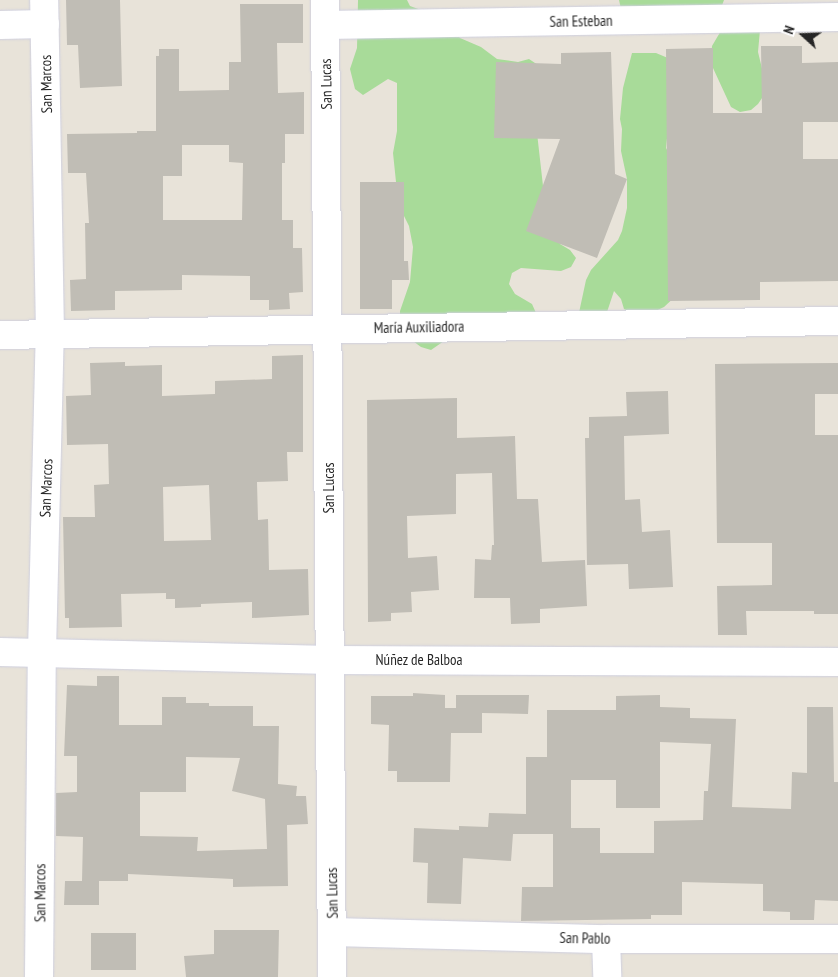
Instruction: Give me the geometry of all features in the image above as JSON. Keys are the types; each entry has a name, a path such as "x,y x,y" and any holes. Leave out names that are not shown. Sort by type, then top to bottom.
{"street":[{"path":"0,25 44,12"},
{"name":"San Marcos","path":"39,977 42,652 50,334 44,12"},
{"name":"San Esteban","path":"325,12 838,17"},
{"name":"San Lucas","path":"325,12 329,328 332,977"},
{"name":"María Auxiliadora","path":"0,335 329,328 838,321"},
{"name":"Núñez de Balboa","path":"0,652 330,660 838,662"},
{"name":"San Pablo","path":"333,932 606,939 838,939"},
{"path":"606,939 607,977"}],"green space":[{"path":"358,0 407,0 410,6 440,17 460,38 481,47 497,59 518,62 529,59 538,65 536,124 543,186 560,244 570,250 576,258 571,267 561,271 521,268 512,273 509,284 515,294 532,304 536,313 457,332 431,350 421,347 413,341 400,324 400,311 410,282 413,247 409,226 399,206 393,153 397,131 397,83 388,79 363,95 355,89 350,69 357,48"},
{"path":"619,0 724,0 720,11 625,27"},
{"path":"732,12 760,30 758,52 766,85 764,95 758,104 751,110 740,112 731,107 713,68 711,57 712,46"},
{"path":"632,53 656,53 675,61 666,148 671,157 679,293 664,307 643,317 624,309 621,299 614,291 604,321 577,322 586,280 591,270 618,240 627,208 627,179 621,151 622,129 620,119 623,88"}],"building":[{"path":"66,0 120,0 122,86 80,88 78,45 67,45"},
{"path":"240,4 303,4 303,43 277,43 278,93 304,92 304,134 285,134 285,163 282,163 282,220 293,220 293,248 302,248 303,292 289,293 290,309 269,310 269,300 250,300 250,276 182,275 182,290 115,291 115,310 71,311 70,280 86,279 85,223 89,223 86,173 68,173 67,134 156,131 156,56 159,56 159,49 179,49 179,91 229,90 229,62 241,62","holes":["182,145 229,145 229,162 243,163 242,220 163,220 163,176 182,176"]},
{"path":"761,46 802,46 802,63 838,62 838,122 803,122 803,159 838,159 838,281 760,282 760,300 668,301 666,49 713,48 713,113 762,113"},
{"path":"611,52 615,174 627,179 597,258 526,231 560,139 494,138 496,62 561,64 561,53"},
{"path":"360,182 404,182 404,261 408,261 409,280 392,280 392,309 360,309"},
{"path":"303,355 303,452 287,452 288,481 257,482 258,520 268,519 269,570 308,569 309,615 252,618 252,602 201,604 201,607 175,608 175,599 166,599 166,593 121,594 122,627 69,628 69,618 65,618 63,517 95,517 94,485 109,484 108,444 67,445 66,396 91,395 90,363 125,362 125,366 162,365 162,396 215,394 215,381 272,379 272,356","holes":["209,485 211,540 164,541 163,487"]},
{"path":"838,363 838,394 815,394 815,435 838,435 838,614 814,614 814,611 746,611 747,635 718,635 717,586 772,585 772,543 717,543 715,364"},
{"path":"668,391 669,434 624,436 625,500 640,499 642,532 670,530 673,587 629,589 628,564 587,565 585,438 589,438 589,417 627,416 626,392"},
{"path":"457,398 457,438 515,436 517,499 538,499 542,562 585,560 587,606 540,609 540,623 511,624 510,598 474,598 475,559 491,560 492,545 494,545 492,473 456,474 456,514 407,516 408,558 437,556 439,590 411,592 412,612 391,613 391,621 368,622 367,400"},
{"path":"97,676 119,676 119,725 162,725 162,697 186,697 186,703 209,703 209,706 253,706 253,726 279,726 278,784 297,786 296,796 306,796 308,824 287,825 288,886 233,887 233,879 128,874 128,881 99,881 99,905 64,905 65,881 82,881 83,837 56,836 56,793 77,792 77,756 64,756 67,685 97,686","holes":["186,757 240,758 232,791 265,799 267,849 197,851 198,837 140,836 140,792 186,792"]},
{"path":"413,693 445,695 445,708 456,708 456,695 529,695 528,714 482,713 482,733 451,733 450,782 397,782 397,771 388,771 389,725 371,724 371,696 413,696"},
{"path":"660,695 660,707 690,708 690,718 736,719 732,807 791,809 792,772 807,773 807,707 833,707 834,782 838,782 838,901 815,900 814,920 790,920 790,912 763,911 763,884 682,882 682,915 651,915 651,919 521,921 522,887 553,887 553,834 513,834 511,861 463,858 461,904 427,903 428,863 413,862 414,828 459,830 459,826 488,827 489,813 526,814 526,757 547,757 547,710 616,710 616,696","holes":["660,742 711,744 708,791 704,791 703,820 654,821 654,853 600,853 600,828 571,828 571,780 616,780 616,808 660,808"]},
{"path":"214,930 279,930 278,977 186,977 184,956 214,954"},
{"path":"91,933 136,933 136,970 91,970"}]}
